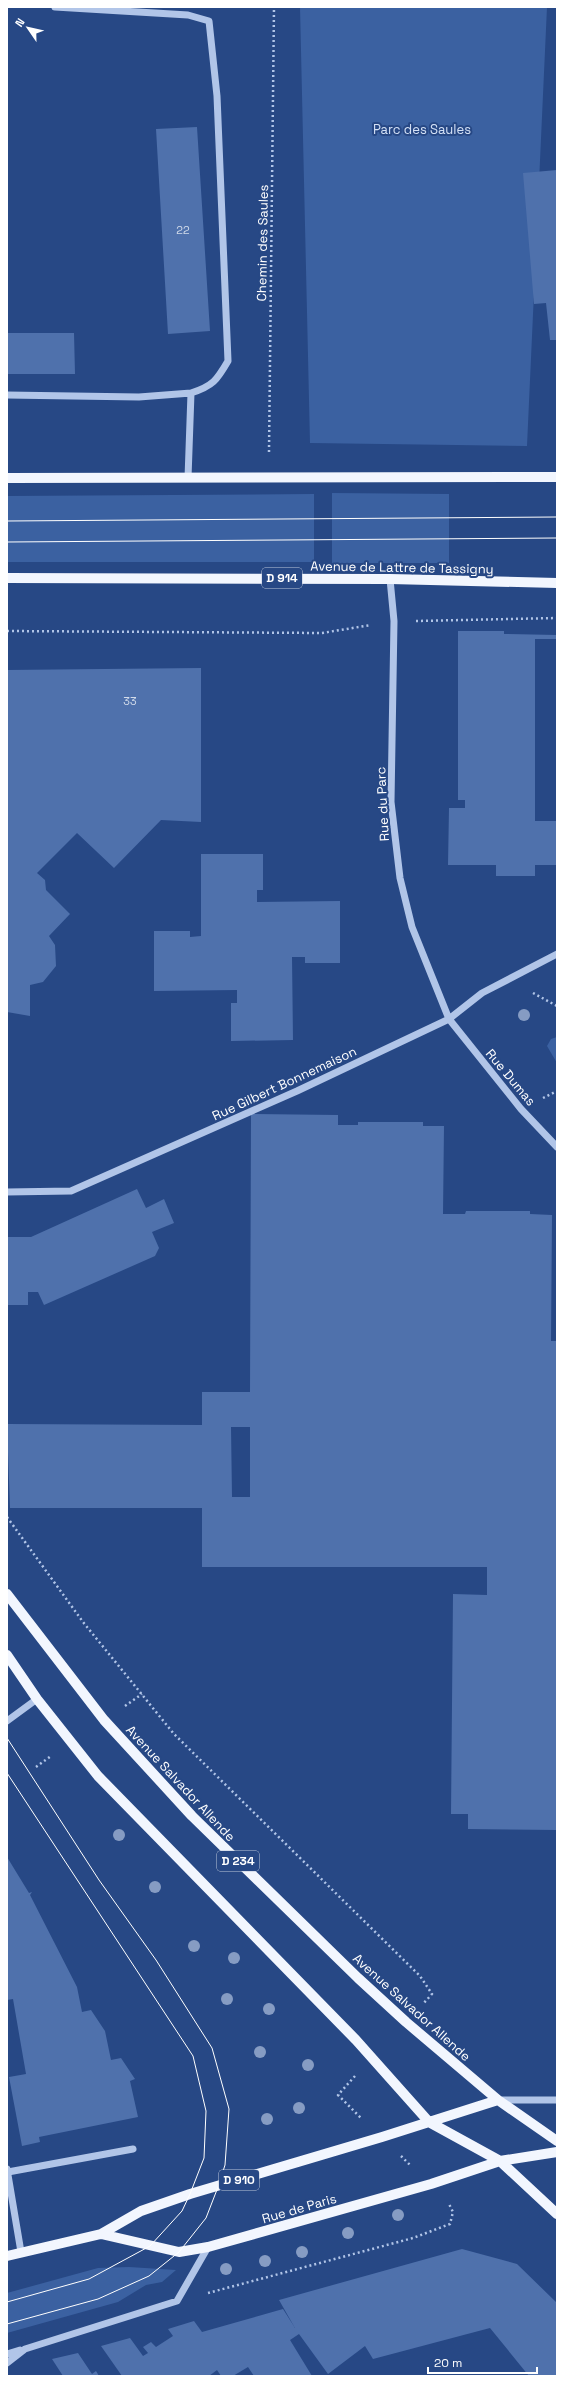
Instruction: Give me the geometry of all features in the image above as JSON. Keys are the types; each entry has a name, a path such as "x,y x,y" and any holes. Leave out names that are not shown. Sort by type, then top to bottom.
{"main road":[{"path":"7,478 557,478"},
{"name":"Avenue de Lattre de Tassigny","path":"7,578 390,579 557,583"},
{"name":"Avenue Salvador Allende","path":"7,1594 104,1720 192,1816 358,1978 498,2100 557,2141"},
{"path":"7,1655 37,1699 98,1776 356,2040 429,2122 500,2161 557,2214"},
{"name":"D 910","path":"429,2122 498,2100"},
{"name":"Rue de Paris","path":"7,2256 101,2234 141,2211 190,2194 429,2122"},
{"name":"D 910","path":"500,2161 557,2152"},
{"name":"Rue de Paris","path":"101,2234 179,2252 208,2247 431,2184 500,2161"}],"street":[{"path":"7,395 139,397 191,393 209,387 218,378 228,361 217,96 209,21 188,15 55,7"},
{"path":"188,478 191,393"},
{"name":"Rue du Parc","path":"390,579 394,621 391,802 400,878 412,927 450,1019"},
{"name":"Rue Gilbert Bonnemaison","path":"7,1192 71,1191 297,1091 450,1019 482,993 557,954"},
{"name":"Rue Dumas","path":"450,1019 521,1109 557,1146"},
{"path":"7,1721 37,1699"},
{"path":"498,2100 557,2100"},
{"path":"21,2252 7,2170 133,2149"},
{"path":"7,2354 177,2301 208,2247"},
{"path":"7,2363 25,2349"}],"path":[{"name":"Chemin des Saules","path":"269,479 274,7"},
{"path":"480,620 557,618"},
{"path":"7,631 298,633"},
{"name":"Avenue Salvador Allende","path":"7,1517 83,1622 174,1734 420,1976 432,1994"},
{"path":"119,1711 142,1694"},
{"path":"36,1767 55,1754"},
{"path":"177,2301 413,2238 450,2224 453,2212 447,2200"}],"green space":[{"name":"Parc des Saules","path":"300,7 547,7 527,446 310,443"},
{"path":"332,493 449,494 449,563 332,563"},
{"path":"314,494 314,562 7,562 7,496"},
{"path":"557,1037 557,1063 547,1046 551,1039"},
{"path":"129,2267 176,2270 162,2282 146,2285 118,2302 7,2333 7,2293 98,2268"}],"building":[{"path":"197,127 210,331 168,334 156,129"},
{"path":"557,170 557,340 550,340 546,303 534,304 523,173"},
{"path":"7,333 74,333 75,374 7,374"},
{"path":"458,631 504,631 504,634 557,635 557,639 535,639 535,821 557,821 557,865 535,865 535,876 496,876 496,865 448,865 449,808 465,808 465,800 458,800"},
{"path":"201,668 201,822 161,820 114,868 77,833 37,873 45,880 46,890 70,914 49,936 55,945 56,966 43,982 30,985 30,1016 7,1012 7,670"},
{"path":"201,854 263,854 263,890 257,890 257,902 340,901 340,963 305,963 305,957 292,957 293,1040 231,1041 231,1003 237,1003 237,990 154,991 154,931 190,931 190,937 201,936"},
{"path":"251,1114 338,1115 338,1125 358,1125 358,1122 423,1122 423,1126 444,1126 443,1214 465,1214 466,1211 530,1211 530,1214 552,1215 551,1341 557,1341 557,1830 468,1829 468,1814 451,1814 453,1594 487,1595 487,1567 202,1567 202,1508 10,1508 7,1424 202,1425 202,1392 250,1392","holes":["231,1427 250,1427 250,1497 232,1497"]},
{"path":"137,1189 146,1208 164,1199 174,1223 152,1232 159,1248 155,1256 44,1305 38,1292 28,1292 28,1305 7,1305 7,1237 31,1237"},
{"path":"7,1857 29,1893 32,1892 30,1895 77,1987 82,2012 91,2010 105,2031 111,2060 121,2058 135,2079 130,2081 138,2117 39,2137 40,2142 22,2146 9,2077 26,2074 13,1999 7,2000"},
{"path":"462,2249 517,2264 557,2303 557,2376 529,2376 490,2328 373,2359 365,2346 328,2374 299,2334 290,2340 312,2376 254,2376 248,2367 233,2376 221,2376 217,2370 209,2376 122,2376 101,2346 130,2338 143,2356 148,2353 143,2347 151,2342 156,2347 173,2336 168,2329 194,2321 202,2332 283,2309 295,2328 279,2300"},
{"path":"78,2353 92,2374 96,2371 99,2376 63,2376 52,2359"}],"tram line":[{"path":"7,521 557,517"},
{"path":"7,542 557,538"},
{"path":"7,1738 99,1880 156,1960 212,2048 229,2109 225,2165 218,2187 206,2218 179,2252 149,2276 98,2299 7,2324"},
{"path":"7,1773 193,2056 206,2111 204,2158 190,2194 182,2211 150,2246 89,2279 7,2302"}]}
